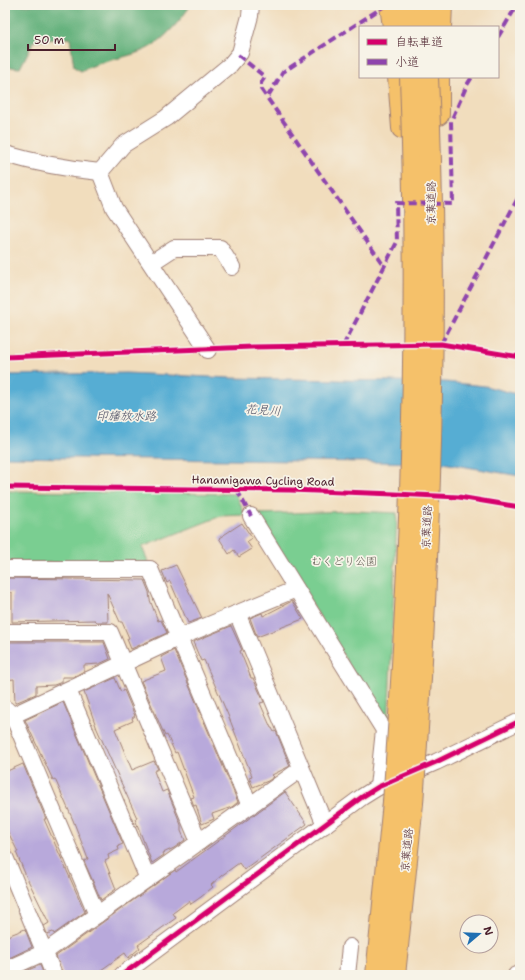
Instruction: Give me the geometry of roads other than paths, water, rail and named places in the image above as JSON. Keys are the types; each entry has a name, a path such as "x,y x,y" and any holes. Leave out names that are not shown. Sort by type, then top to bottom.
{"highway":[{"path":"391,5 394,26"},
{"path":"408,5 409,26"},
{"path":"424,5 425,26"},
{"path":"440,26 441,5"},
{"path":"399,78 408,175 423,305"},
{"name":"京葉道路","path":"411,78 423,305"},
{"name":"京葉道路","path":"394,975 403,803 409,563 431,172 427,78"},
{"path":"423,305 438,190 438,78"},
{"name":"京葉道路","path":"377,975 403,803"}],"street":[{"path":"100,172 123,145 166,118 230,65 240,53 250,16 251,5"},
{"path":"5,154 35,162 76,170 100,172"},
{"path":"100,172 114,208 208,350"},
{"path":"151,263 174,248 220,248 232,267"},
{"path":"251,516 384,730 378,787"},
{"path":"5,569 150,570 180,637 250,806"},
{"path":"97,915 8,714 68,690 180,637 296,589"},
{"path":"237,613 325,825"},
{"path":"5,632 110,632 199,842"},
{"path":"68,690 148,879"},
{"path":"122,975 362,796 378,787 436,762 520,722"},
{"path":"5,970 45,952 302,769"},
{"path":"5,857 54,975"},
{"path":"347,975 350,947"},
{"path":"516,975 520,974"}],"water":[{"name":"印旛放水路","path":"126,373 231,378 445,382 485,386 520,395 520,476 443,463 5,457 5,375"}],"water label":[{"name":"花見川","path":"263,410"}],"park label":[{"name":"むくどり公園","path":"344,561"}]}
